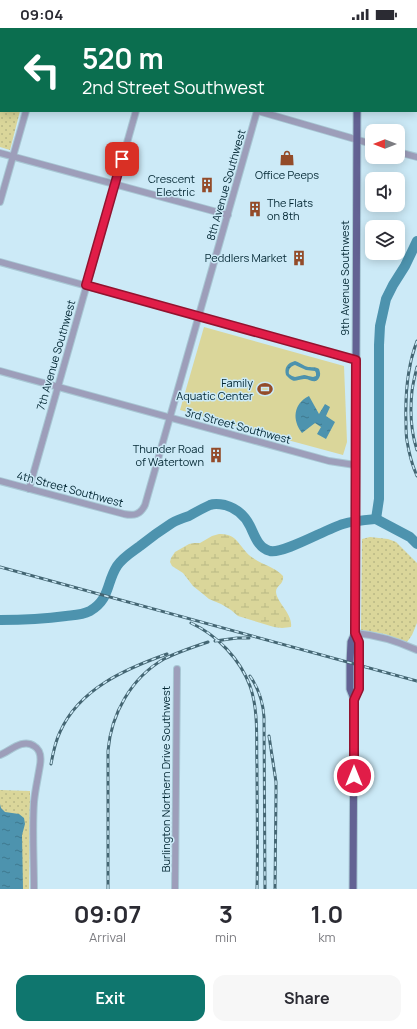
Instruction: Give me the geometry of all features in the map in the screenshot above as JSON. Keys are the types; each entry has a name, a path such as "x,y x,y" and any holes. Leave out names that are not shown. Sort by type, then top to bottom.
{"main road":[{"name":"9th Avenue Southwest","path":"353,889 354,700 359,689 359,642 355,633 357,112"},
{"path":"348,889 353,878"}],"street":[{"path":"0,202 26,112"},
{"name":"7th Avenue Southwest","path":"29,489 136,112"},
{"name":"8th Avenue Southwest","path":"136,515 142,511 145,505 258,112"},
{"path":"262,112 365,142"},
{"path":"0,152 228,215"},
{"path":"405,154 417,157"},
{"path":"0,262 356,360"},
{"name":"3rd Street Southwest","path":"0,371 329,461 355,465"},
{"name":"4th Street Southwest","path":"0,481 124,514 136,515"},
{"path":"355,633 371,634 382,637 410,646 417,650"},
{"name":"Burlington Northern Drive Southwest","path":"175,889 176,669"},
{"path":"0,755 20,745 30,744 37,748 40,753 41,759 34,807 34,889"}],"green space":[{"path":"0,112 20,112 10,150 0,147"},
{"name":"Family Aquatic Center","path":"204,327 344,366 347,442 343,455 180,410"},
{"path":"219,534 231,536 253,558 276,570 283,576 283,579 276,592 290,618 291,627 274,627 238,616 221,604 209,599 193,586 183,573 172,566 170,562 175,552 189,544 200,543"},
{"path":"370,537 388,539 396,542 417,563 417,623 407,642 385,634 361,630 362,539"},
{"path":"0,790 30,791 29,889 0,889"}],"water":[{"path":"295,361 307,367 319,369 319,378 316,381 306,379 295,381 291,380 286,375 285,370 288,364","holes":["295,365 306,370 315,371 316,376 313,377 304,375 295,377 289,374 290,368"]},
{"path":"309,396 319,414 325,404 330,407 326,416 335,422 326,439 317,434 321,427 315,423 302,433 297,423 297,408 304,399"},
{"path":"0,804 1,808 5,812 19,814 24,818 25,824 22,835 23,889 0,889"}],"waterway":[{"path":"376,519 379,499 380,326 386,299 405,266 417,241"},
{"path":"0,620 50,618 78,615 90,611 102,601 117,566 125,557 172,523 212,504 225,505 240,513 248,522 255,538 263,547 270,551 285,549 343,524 376,519"},
{"path":"376,519 410,537 417,544"}],"railway":[{"path":"417,341 411,361 406,392 407,441 417,476"},
{"path":"417,367 412,388 411,406 412,428 417,450"},
{"path":"0,567 417,681"},
{"path":"191,623 210,634 234,657 246,676 253,696 256,726 257,889"},
{"path":"215,641 249,638"},
{"path":"108,889 108,751 113,724 118,711 133,687 152,667 169,656 208,642"},
{"path":"51,764 55,744 68,717 91,692 105,682 135,666 167,654"},
{"path":"250,676 260,696 264,717 265,889"},
{"path":"269,736 276,782 275,889"}],"place":[{"name":"Office Peeps","path":"287,158"},
{"name":"Crescent Electric","path":"207,185"},
{"name":"The Flats on 8th","path":"255,209"},
{"name":"Peddlers Market","path":"299,258"},
{"name":"Family Aquatic Center","path":"265,389"},
{"name":"Thunder Road of Watertown","path":"216,455"}],"route":[{"path":"122,159 86,285 356,360 355,633 359,642 359,689 354,700 354,776"}]}
